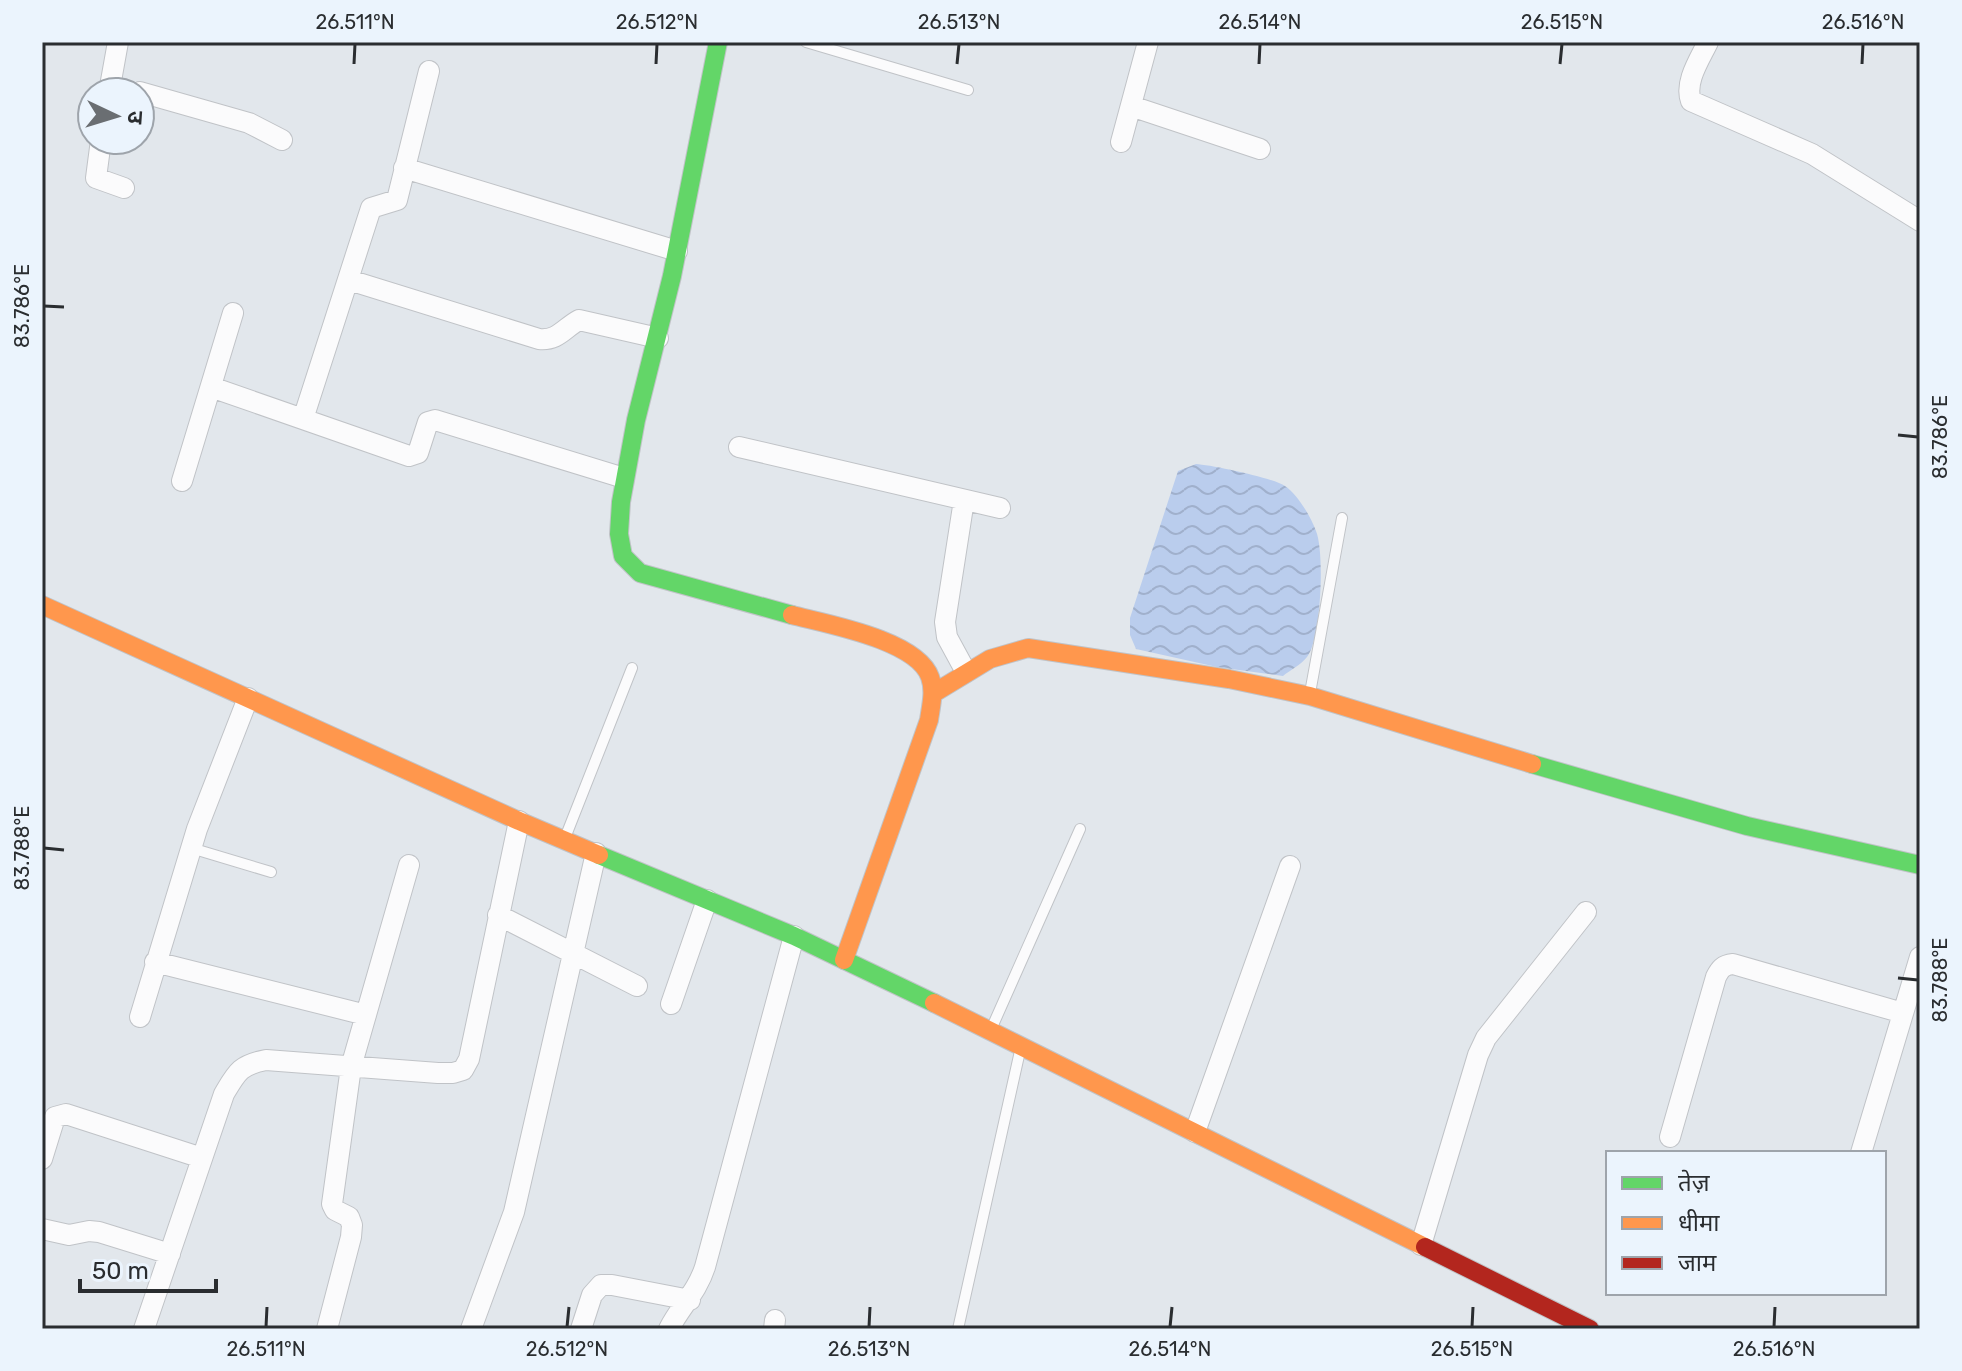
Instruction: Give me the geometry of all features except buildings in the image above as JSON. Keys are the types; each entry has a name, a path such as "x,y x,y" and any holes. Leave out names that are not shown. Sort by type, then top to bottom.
{"main road":[{"path":"718,42 677,251 624,478 620,514 621,553 629,566 647,576 881,640 911,654 928,670 934,693 929,720 844,960"},
{"path":"42,605 519,821 794,936 991,1030 1590,1329"},
{"path":"934,693 984,660 1006,651 1028,648 1229,679 1310,696 1747,826 1920,865"}],"street":[{"path":"112,76 118,42"},
{"path":"1121,142 1148,42"},
{"path":"1708,42 1690,81 1688,92 1691,101 1812,154 1920,221"},
{"path":"303,419 371,208 397,200 429,71"},
{"path":"156,97 249,123 282,140"},
{"path":"1131,106 1260,149"},
{"path":"99,156 96,178 124,188"},
{"path":"404,168 677,251"},
{"path":"349,280 539,339 550,340 579,320 658,338"},
{"path":"182,481 233,313"},
{"path":"211,387 414,456 421,448 428,422 435,420 624,478"},
{"path":"739,447 1000,508"},
{"path":"964,500 945,622 947,637 966,672"},
{"path":"140,1017 191,848 248,698"},
{"path":"144,1329 224,1094 234,1076 246,1064 266,1060 438,1073 463,1070 469,1059 519,821"},
{"path":"471,1329 514,1212 596,853"},
{"path":"327,1329 351,1237 349,1217 335,1210 332,1204 351,1067 409,865"},
{"path":"1195,1132 1290,866"},
{"path":"671,1004 707,900"},
{"path":"1421,1245 1478,1055 1486,1038 1586,912"},
{"path":"498,915 637,986"},
{"path":"669,1329 699,1285 705,1267 794,936"},
{"path":"1862,1151 1920,957"},
{"path":"155,962 366,1015"},
{"path":"1670,1137 1716,977 1726,965 1733,964 1903,1013"},
{"path":"42,1159 55,1117 66,1114 202,1158"},
{"path":"42,1229 69,1235 99,1232 170,1254"},
{"path":"581,1329 592,1295 601,1285 690,1300"}],"lane":[{"path":"806,42 968,90"},
{"path":"1310,696 1342,518"},
{"path":"564,840 632,668"},
{"path":"991,1030 1080,829"},
{"path":"191,848 271,872"},
{"path":"958,1329 1021,1045"}],"water":[{"path":"1196,464 1242,472 1285,486 1314,525 1319,542 1321,576 1316,634 1307,657 1283,676 1217,667 1136,649 1130,635 1130,618 1178,471"}],"traffic: fast":[{"path":"718,42 672,276 636,420 621,502 619,534 623,556 640,573 792,615"},
{"path":"1532,764 1747,826 1920,865"},
{"path":"599,855 794,936 934,1003"}],"traffic: slow":[{"path":"42,605 599,855"},
{"path":"792,615 890,643 922,664 931,682 929,720 844,960"},
{"path":"934,693 990,659 1028,648 1229,679 1310,696 1532,764"},
{"path":"934,1003 1425,1247"}],"traffic: jam":[{"path":"1425,1247 1590,1329"}]}
